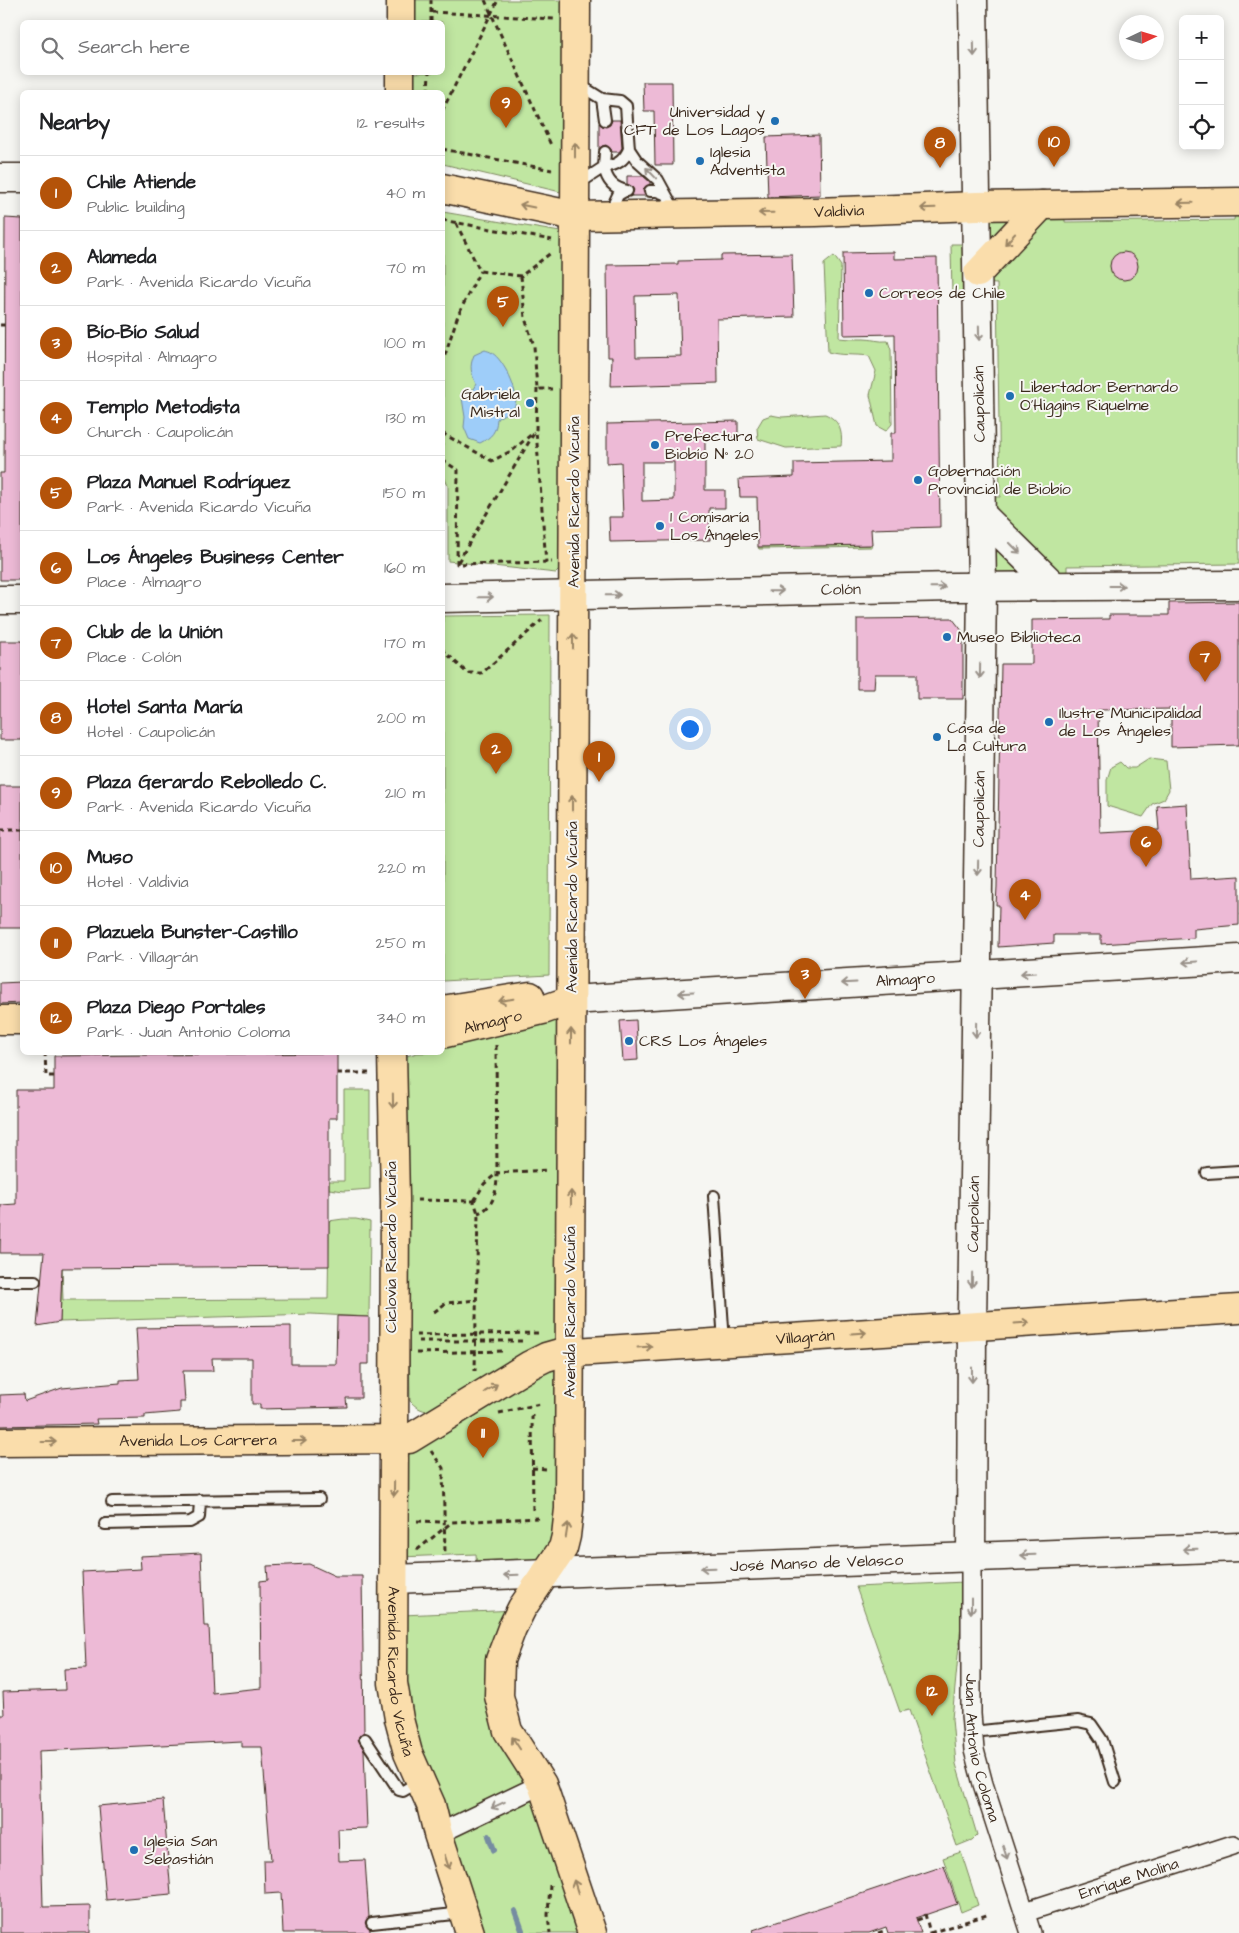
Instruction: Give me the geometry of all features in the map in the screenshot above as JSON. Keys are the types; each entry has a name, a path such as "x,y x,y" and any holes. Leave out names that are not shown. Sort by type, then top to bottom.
{"main road":[{"path":"401,0 401,20"},
{"name":"Avenida Ricardo Vicuña","path":"568,10 576,82 569,1509 568,1527 563,1548 522,1608 505,1644 500,1660 499,1696 508,1731 542,1784 592,1933"},
{"path":"400,75 400,90"},
{"name":"Valdivia","path":"445,189 575,216 608,215 671,204 816,212 977,206 1239,202"},
{"path":"978,273 1042,205"},
{"name":"Almagro","path":"445,1010 540,994 571,1000"},
{"name":"Almagro","path":"445,1033 543,1010 571,1000"},
{"path":"0,1020 20,1020"},
{"name":"Avenida Ricardo Vicuña","path":"392,1055 395,1199 405,1351 394,1440 393,1668 395,1701 408,1753 431,1805 438,1834 467,1923"},
{"name":"Villagrán","path":"394,1440 409,1439 539,1360 552,1355 570,1352 1239,1309"},
{"path":"405,1351 398,1383 402,1393 416,1410 424,1414 450,1414"},
{"name":"Avenida Los Carrera","path":"0,1442 394,1440"}],"street":[{"name":"Caupolicán","path":"971,1558 972,1326 982,587 973,0"},
{"path":"0,178 20,178"},
{"path":"981,514 1054,586"},
{"name":"Colón","path":"445,598 982,587 1239,585"},
{"path":"0,600 20,600"},
{"name":"Almagro","path":"571,1000 1239,959"},
{"name":"José Manso de Velasco","path":"393,1580 1239,1547"},
{"name":"Juan Antonio Coloma","path":"971,1558 972,1732 983,1784 1032,1933"},
{"path":"438,1834 542,1784"},
{"name":"Enrique Molina","path":"1024,1912 1232,1845"}],"lane":[{"path":"575,186 604,167 621,162 626,156 628,149 628,115 626,106 620,100 602,99 576,82"},
{"path":"602,99 605,120"},
{"path":"628,149 637,161 658,180 671,204"},
{"path":"605,152 604,167 606,176 610,183 626,191 618,195 608,215"},
{"path":"650,191 657,191 671,204"},
{"path":"1207,1173 1239,1171"},
{"path":"714,1196 724,1342"},
{"path":"0,1281 35,1281"},
{"path":"112,1502 319,1499"},
{"path":"104,1524 190,1522 200,1517 200,1500"},
{"path":"972,1732 1078,1721 1091,1724 1102,1740 1115,1782"},
{"path":"365,1739 399,1790 416,1784 431,1805"},
{"path":"379,1933 376,1922 467,1923"}],"path":[{"path":"431,0 431,20"},
{"path":"485,0 551,146"},
{"path":"445,105 498,0"},
{"path":"432,12 491,15 568,10"},
{"path":"428,90 429,75"},
{"path":"445,150 553,170"},
{"path":"445,220 554,240"},
{"path":"456,222 480,270"},
{"path":"480,270 521,276 558,247"},
{"path":"445,355 458,315 480,270"},
{"path":"521,276 525,318 534,346 537,389 536,430 546,563"},
{"path":"537,389 558,389"},
{"path":"445,435 492,461 513,450 536,430"},
{"path":"457,564 536,430"},
{"path":"445,462 458,470 457,564"},
{"path":"457,564 559,562"},
{"path":"445,652 467,673 482,673 542,620"},
{"path":"0,830 20,830"},
{"path":"478,1214 488,1208 495,1196 497,1173 496,1040"},
{"path":"45,1055 46,1076 54,1076"},
{"path":"337,1073 362,1073"},
{"path":"476,1374 478,1214 474,1201 484,1184 497,1173 554,1170"},
{"path":"411,1200 474,1201"},
{"path":"434,1312 446,1303 476,1300"},
{"path":"411,1335 543,1334"},
{"name":"Ciclovia Ricardo Vicuña","path":"405,1351 476,1341 526,1340"},
{"path":"405,1351 510,1351"},
{"path":"493,1414 540,1404"},
{"path":"532,1415 533,1514"},
{"path":"428,1447 443,1468 445,1553"},
{"path":"532,1468 554,1468"},
{"path":"409,1521 444,1524 539,1518"},
{"path":"413,1553 444,1524"},
{"path":"917,1920 925,1916 930,1933 990,1914"},
{"path":"878,1933 884,1932"}],"green space":[{"path":"411,0 568,0 569,194 445,164 445,90 410,90 410,75 445,75 445,20 410,20"},
{"path":"1239,205 1239,564 1067,566 1067,584 984,584 983,497 1000,497 997,284 981,283 979,209 1065,207 1065,222 1234,220 1235,212"},
{"path":"445,212 566,233 563,566 556,573 448,561 448,486 445,479"},
{"path":"951,244 964,244 966,296 952,297"},
{"path":"834,256 841,266 839,338 888,341 891,350 892,424 886,431 877,426 870,395 876,371 869,356 828,352 824,264"},
{"path":"825,414 834,419 841,431 841,446 786,448 758,439 757,428 763,418 771,415 782,417"},
{"path":"872,545 872,547 759,549 758,547"},
{"path":"550,615 549,975 445,981 445,616"},
{"path":"1149,759 1166,761 1169,790 1164,799 1152,804 1143,817 1107,806 1107,780 1111,767 1120,762 1126,768 1135,768"},
{"path":"557,1020 555,1352 440,1412 431,1412 417,1407 410,1401 409,1335 405,1325 403,1057 410,1055 445,1055 445,1046"},
{"path":"344,1090 370,1090 370,1189 344,1191 329,1189 329,1181 344,1181"},
{"path":"343,1219 370,1222 369,1317 311,1314 60,1322 62,1268 63,1300 328,1299 329,1221"},
{"path":"567,1359 552,1557 477,1571 476,1554 400,1557 401,1442"},
{"path":"965,1582 952,1719 956,1764 977,1835 972,1840 957,1846 909,1710 900,1712 856,1587"},
{"path":"517,1610 498,1650 534,1781 581,1933 477,1933 407,1723 402,1615"},
{"path":"961,1852 978,1905 961,1912 943,1858"}],"water":[{"path":"485,350 496,356 501,362 513,385 516,400 512,409 497,419 493,434 480,443 469,439 464,427 465,417 462,398 463,394 473,389 476,384 471,370 474,355"}],"building":[{"path":"643,82 672,82 673,165 655,165 654,111 644,111"},
{"path":"612,120 620,120 622,148 619,152 612,152 606,145 602,146 599,150 599,123 606,127 610,125"},
{"path":"819,135 820,195 768,197 766,137"},
{"path":"627,176 643,176 650,182 643,191 646,196 631,196 634,190 627,184"},
{"path":"5,218 20,219 20,580 0,580 0,473 4,473"},
{"path":"894,252 894,259 937,258 940,527 871,529 872,545 758,547 757,497 740,497 739,479 794,477 794,463 891,461 891,433 896,433 895,334 844,335 843,253"},
{"path":"1124,252 1134,256 1138,266 1134,276 1124,280 1114,276 1110,266 1114,256"},
{"path":"792,254 794,317 717,319 718,383 611,386 612,357 608,357 607,265 678,264 678,261 721,260 721,255","holes":["679,295 681,356 636,357 635,296"]},
{"path":"738,421 738,437 705,438 705,490 725,490 725,508 709,508 710,540 610,542 609,517 623,517 621,462 607,463 607,424","holes":["642,462 674,462 674,500 642,501"]},
{"path":"1239,602 1239,745 1171,747 1171,709 1098,710 1100,833 1159,830 1157,806 1187,804 1191,879 1239,876 1239,925 1194,929 1194,938 1101,944 1101,935 1054,935 1054,943 998,947 999,905 996,905 1001,664 1032,664 1032,620 1109,619 1109,615 1169,615 1169,603"},
{"path":"952,618 963,632 963,699 917,699 917,674 875,674 874,689 857,689 857,619"},
{"path":"0,641 20,641 20,740 0,740"},
{"path":"0,786 20,786 20,928 0,928"},
{"path":"20,982 20,1003 0,1004 0,983"},
{"name":"CRS Los Ángeles","path":"636,1020 638,1060 623,1061 620,1021"},
{"path":"337,1055 337,1118 329,1118 329,1266 62,1268 60,1322 37,1326 44,1253 0,1253 1,1205 16,1204 16,1090 54,1090 54,1056"},
{"path":"337,1316 369,1317 369,1364 361,1364 361,1398 346,1398 347,1407 260,1409 260,1404 252,1404 252,1358 212,1358 213,1371 183,1371 185,1402 180,1402 180,1412 145,1415 145,1418 96,1419 97,1424 0,1426 0,1395 24,1394 25,1401 62,1388 120,1383 120,1380 139,1379 136,1328 291,1326 291,1364 336,1364"},
{"path":"201,1553 204,1626 209,1626 212,1693 261,1688 260,1581 268,1580 267,1566 309,1564 335,1576 362,1576 364,1732 358,1739 364,1750 367,1828 338,1829 339,1861 365,1860 369,1917 365,1923 370,1929 370,1933 283,1933 281,1893 265,1894 264,1860 271,1860 262,1747 241,1747 241,1741 39,1751 43,1907 90,1906 90,1933 0,1933 0,1715 4,1715 3,1692 65,1690 64,1669 86,1668 82,1572 141,1569 140,1556"},
{"name":"Iglesia San Sebastián","path":"163,1800 171,1894 106,1900 98,1806"},
{"path":"944,1866 957,1904 916,1918 921,1933 888,1933 886,1927 869,1933 754,1933 753,1930"}],"waterway":[{"path":"489,1836 494,1850"},
{"path":"515,1911 523,1933"}],"place":[{"name":"Universidad y CFT de Los Lagos","path":"775,121"},
{"name":"Plaza Gerardo Rebolledo C.","path":"506,128"},
{"name":"Iglesia Adventista","path":"700,161"},
{"name":"Muso","path":"1054,167"},
{"name":"Hotel Santa María","path":"940,168"},
{"name":"Correos de Chile","path":"869,293"},
{"name":"Plaza Manuel Rodríguez","path":"503,327"},
{"name":"Libertador Bernardo O'Higgins Riquelme","path":"1010,396"},
{"name":"Gabriela Mistral","path":"530,403"},
{"name":"Prefectura Biobío N° 20","path":"655,445"},
{"name":"Gobernación Provincial de Biobío","path":"918,480"},
{"name":"1 Comisaría Los Ángeles","path":"660,526"},
{"name":"Museo Biblioteca","path":"947,637"},
{"name":"Club de la Unión","path":"1205,682"},
{"name":"Ilustre Municipalidad de Los Ángeles","path":"1049,722"},
{"name":"Casa de La Cultura","path":"937,737"},
{"name":"Alameda","path":"496,774"},
{"name":"Chile Atiende","path":"599,782"},
{"name":"Los Ángeles Business Center","path":"1146,867"},
{"name":"Templo Metodista","path":"1025,920"},
{"name":"Bío-Bío Salud","path":"805,999"},
{"name":"CRS Los Ángeles","path":"629,1041"},
{"name":"Plazuela Bunster-Castillo","path":"483,1458"},
{"name":"Plaza Diego Portales","path":"932,1716"},
{"name":"Iglesia San Sebastián","path":"134,1850"}]}
